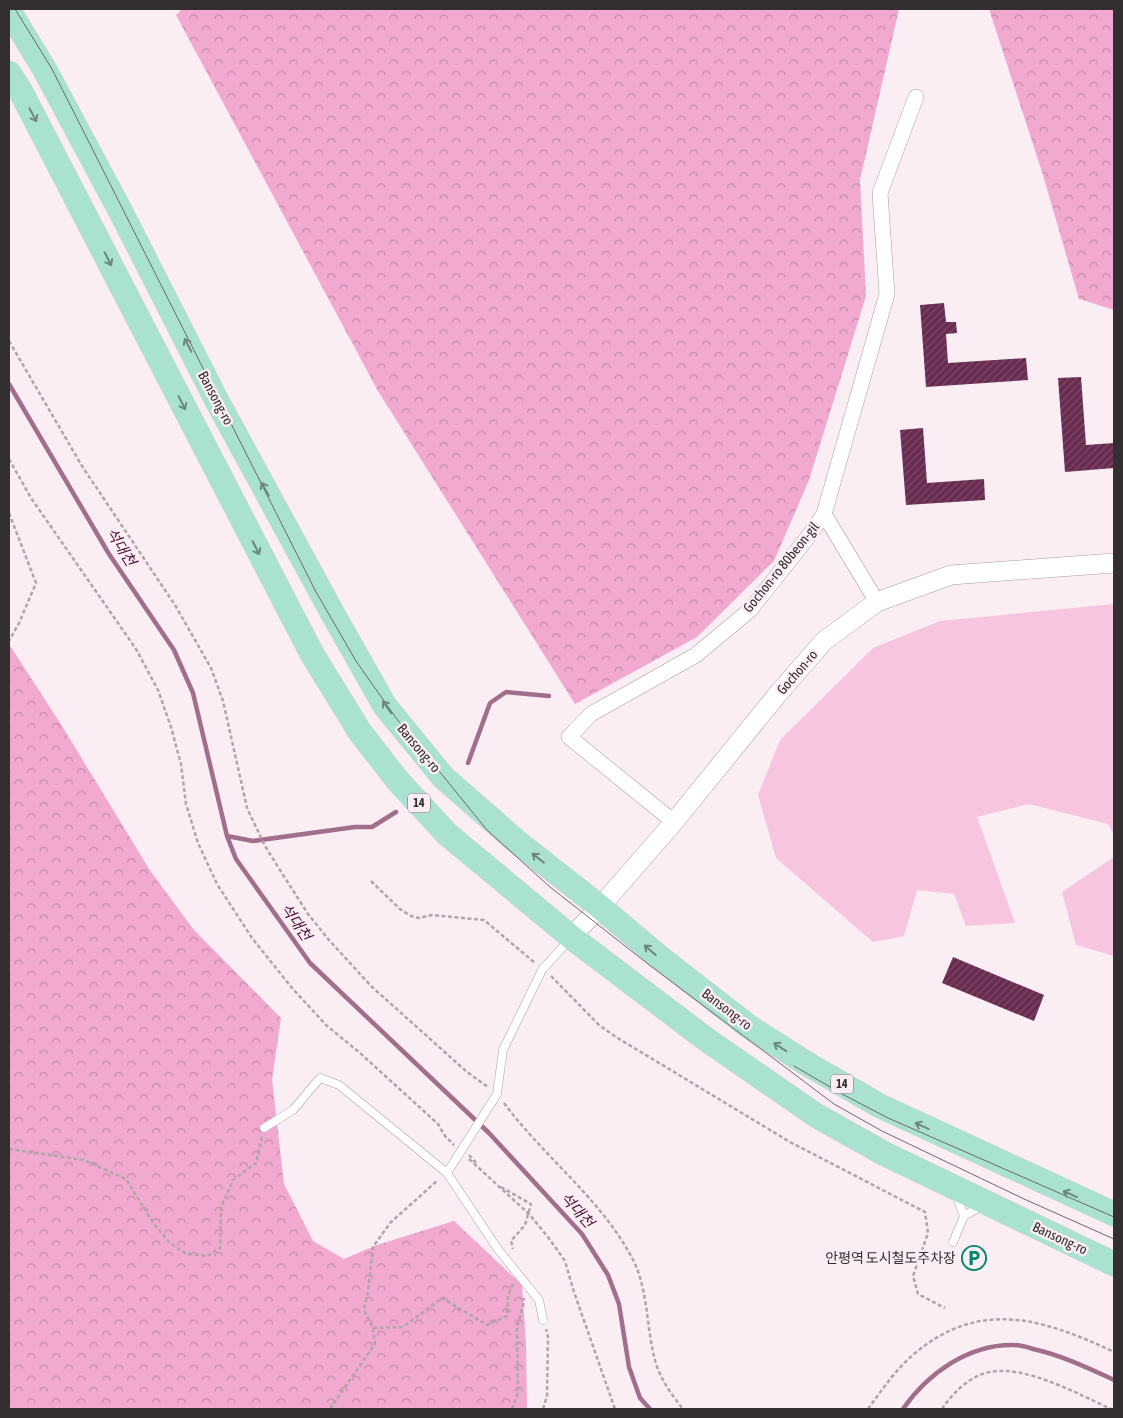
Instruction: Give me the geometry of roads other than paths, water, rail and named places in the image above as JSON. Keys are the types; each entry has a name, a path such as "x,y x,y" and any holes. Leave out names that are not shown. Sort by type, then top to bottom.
{"main road":[{"name":"Bansong-ro","path":"9,11 45,70 122,214 217,401 334,616 385,706 443,777 516,841 748,1026 804,1062 880,1106 1114,1214"},
{"name":"Bansong-ro","path":"9,72 78,201 312,654 360,732 398,781 448,834 571,937 707,1040 817,1116 885,1154 1114,1264"}],"street":[{"name":"Gochon-ro 80beon-gil","path":"674,822 569,737 591,714 696,655 750,610 824,514 887,294 880,193 916,97"},
{"path":"824,514 877,602"},
{"name":"Gochon-ro","path":"571,937 600,907 674,822 777,694 824,641 877,602 951,575 1114,563"}],"lane":[{"path":"447,1173 497,1094 503,1050 542,970 571,937"},
{"path":"264,1128 293,1110 320,1078 339,1085 447,1173 497,1248 539,1300 543,1320"},
{"path":"953,1187 964,1216"},
{"path":"953,1242 964,1216 986,1203"}],"waterway":[{"name":"석대천","path":"9,384 109,554 174,650 193,693 227,836 236,859 310,963 489,1133 582,1234 608,1275 619,1304 629,1367 640,1398 650,1409"},
{"path":"468,763 490,703 506,692 549,696"},
{"path":"227,836 253,841 355,827 372,827 396,812"},
{"path":"903,1409 925,1384 951,1363 966,1355 997,1346 1019,1345 1054,1355 1114,1380"}],"tram line":[{"path":"15,9 52,69 316,592 356,661 396,718 487,830 550,887 648,964 834,1104 882,1131 1024,1199 1114,1239"},
{"path":"794,1066 888,1118 1114,1217"}],"place":[{"name":"안평역 도시철도주차장","path":"974,1258"}]}
